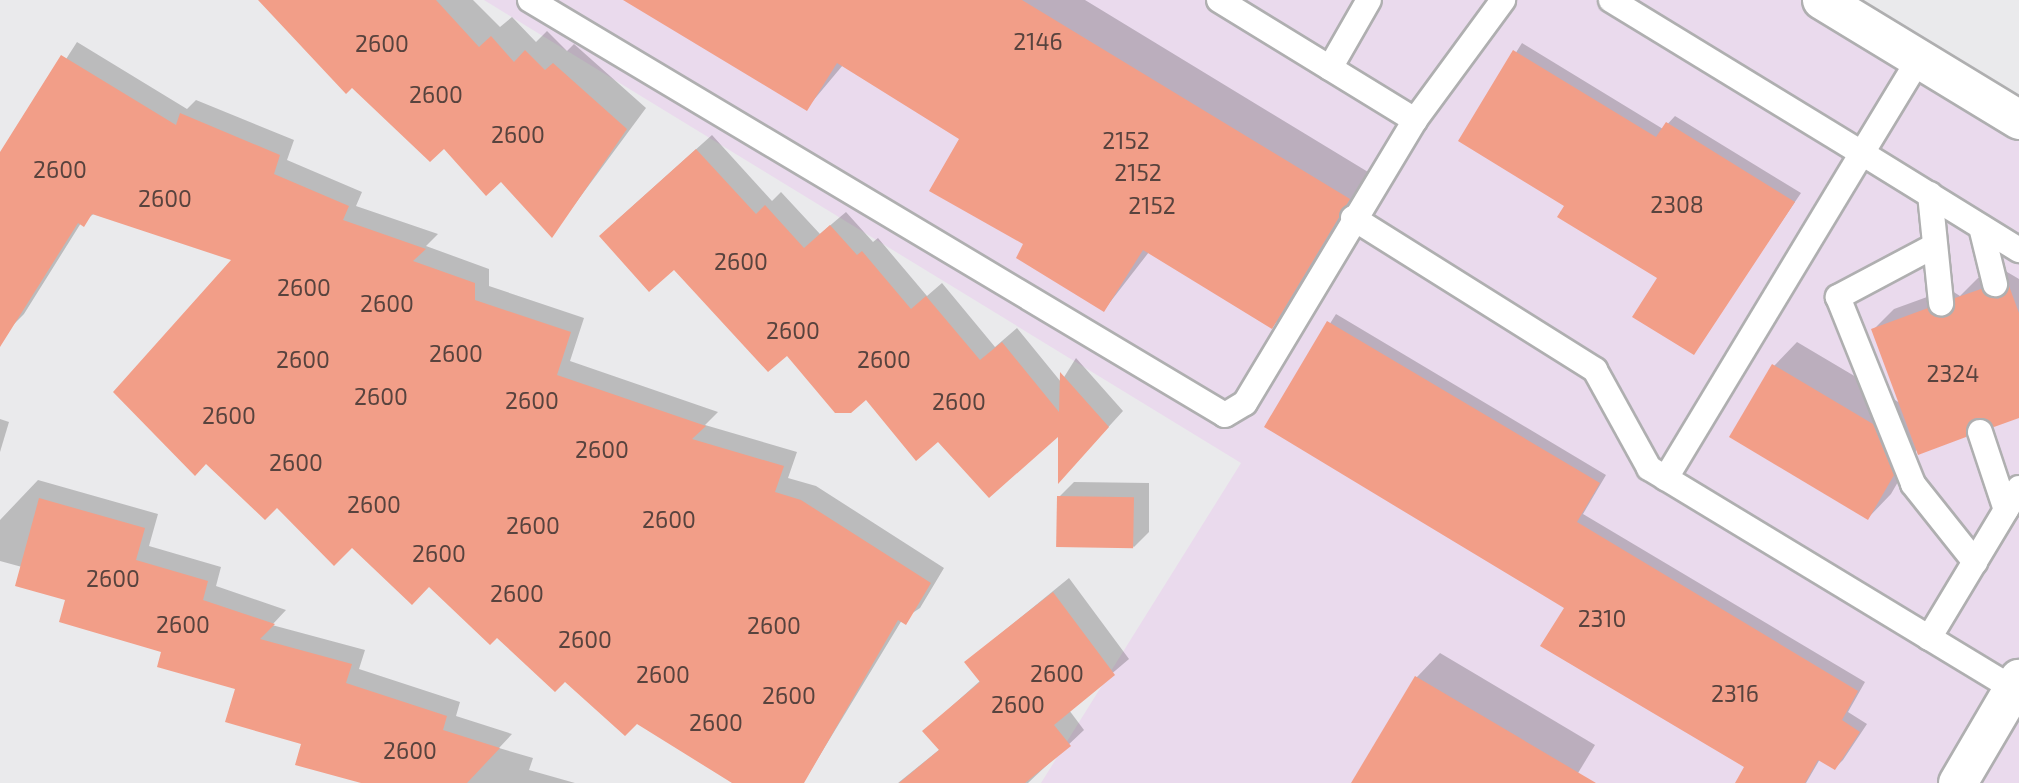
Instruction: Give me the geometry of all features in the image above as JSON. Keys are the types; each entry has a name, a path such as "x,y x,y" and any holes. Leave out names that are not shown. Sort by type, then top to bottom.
{"main road":[{"path":"1822,0 2019,120"},
{"path":"1958,783 2016,684"}],"lane":[{"path":"530,0 1225,415 1245,402 1353,218 1415,120 1503,0"},
{"path":"1219,0 1415,120"},
{"path":"1330,68 1369,0"},
{"path":"1611,0 2019,250"},
{"path":"1666,478 1919,59"},
{"path":"1930,194 1941,303"},
{"path":"1353,218 1595,370 1649,468 1929,638 2016,684"},
{"path":"1981,227 1995,284"},
{"path":"1934,246 1838,297 1913,484 1975,562"},
{"path":"1980,432 2006,510"},
{"path":"1929,638 2019,488"}],"shaded area":[{"path":"484,0 1813,0 2019,123 2019,783 1041,783 1241,463"}],"building":[{"path":"258,0 436,0 479,47 491,36 514,62 525,50 545,70 553,63 627,129 552,238 501,182 486,196 444,149 430,162 352,88 346,94"},
{"path":"623,0 1022,0 1350,199 1272,329 1143,250 1104,312 1016,258 1023,244 929,191 959,139 837,63 807,111"},
{"path":"1513,50 1656,137 1666,122 1795,202 1694,355 1632,317 1657,278 1557,217 1564,206 1458,141"},
{"path":"61,55 176,125 180,113 280,155 274,174 349,206 343,220 426,249 413,261 475,283 475,300 571,332 557,375 706,426 692,439 784,466 775,492 801,500 931,583 906,625 898,620 804,783 732,783 637,724 625,736 565,682 555,692 497,638 490,645 429,587 412,605 352,548 334,566 277,508 265,520 206,464 195,476 113,392 231,260 92,214 84,227 78,223 0,347 0,152"},
{"path":"696,149 756,214 765,205 804,248 830,225 857,255 862,251 911,309 926,296 980,360 1002,342 1059,412 1060,372 1109,427 1058,484 1058,437 989,498 938,442 916,461 866,400 851,413 835,413 787,356 768,372 674,270 649,292 599,236"},
{"path":"2009,286 2019,313 2019,418 1994,427 1975,418 1966,437 1918,455 1871,329 1928,308 1943,318 1954,310 1955,298 1981,289 1998,299"},
{"path":"1327,321 1600,483 1577,522 1858,691 1842,720 1860,732 1835,770 1818,760 1805,783 1735,783 1744,767 1540,646 1564,608 1264,427"},
{"path":"1772,364 1873,424 1894,475 1868,520 1729,437"},
{"path":"1057,496 1134,497 1133,548 1056,547"},
{"path":"39,498 145,528 136,560 208,581 203,600 275,624 260,639 352,664 346,683 447,716 443,730 500,748 467,783 361,783 295,765 301,744 225,722 235,689 157,667 161,652 59,622 65,600 15,586"},
{"path":"1053,592 1115,675 1054,725 1071,746 1025,783 899,783 939,750 922,731 980,682 964,662"},
{"path":"1415,676 1596,783 1351,783"}]}
